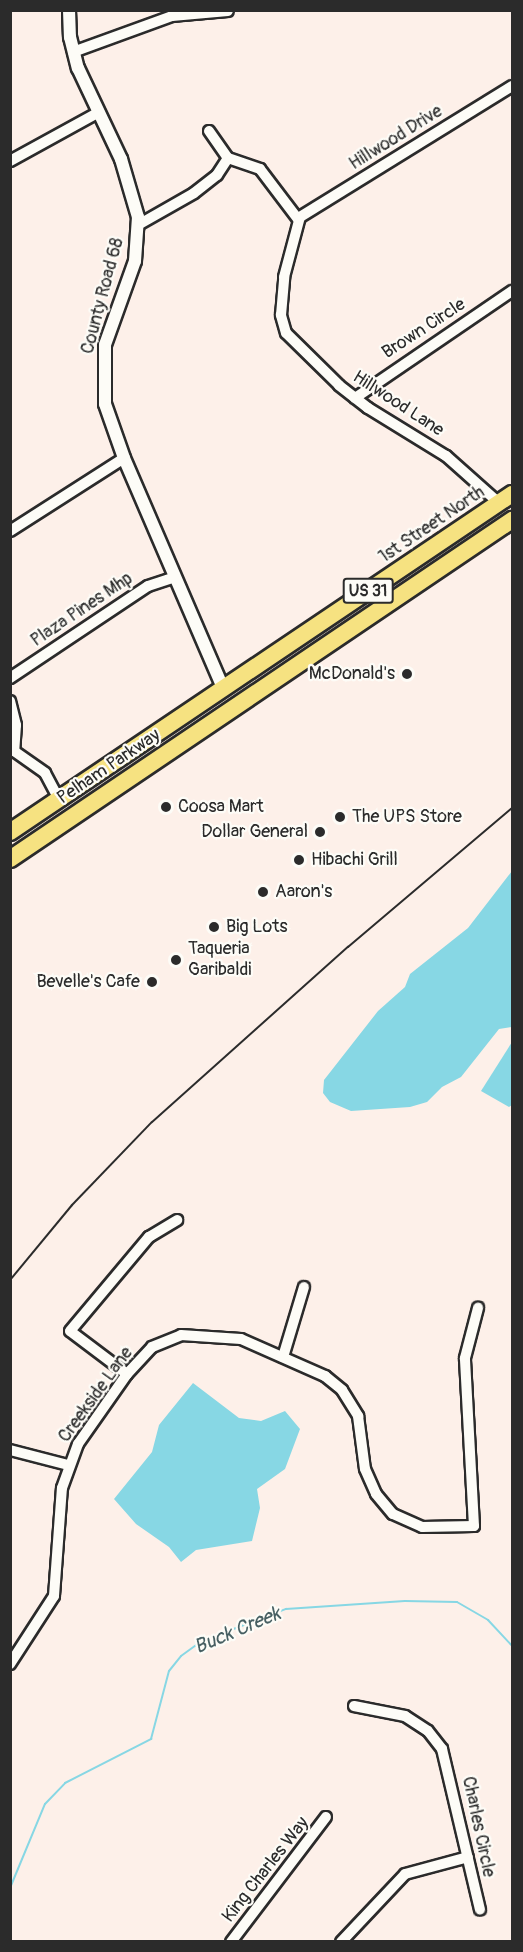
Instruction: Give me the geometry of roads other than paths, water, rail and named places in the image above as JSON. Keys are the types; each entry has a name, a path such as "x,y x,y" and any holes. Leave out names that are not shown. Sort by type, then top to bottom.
{"main road":[{"path":"506,498 513,518"},
{"name":"1st Street North","path":"224,688 506,498"},
{"name":"US 31","path":"230,710 513,518"},
{"path":"402,568 415,586"},
{"path":"314,628 325,646"},
{"path":"224,688 230,710"},
{"name":"Pelham Parkway","path":"10,832 224,688"},
{"name":"Pelham Parkway","path":"10,859 230,710"},
{"path":"30,819 44,835"}],"street":[{"name":"County Road 68","path":"69,10 73,52 130,181 138,225 135,261 110,324 103,358 105,404 124,458 224,688"},
{"path":"73,52 172,16 228,11"},
{"name":"Hillwood Drive","path":"298,219 513,86"},
{"path":"10,161 99,112"},
{"path":"209,131 228,158 261,169 298,219"},
{"path":"138,225 194,193 217,175 228,158"},
{"name":"Hillwood Lane","path":"298,219 284,277 283,328 313,362 355,398 433,446 506,498"},
{"name":"Brown Circle","path":"355,398 513,291"},
{"path":"10,531 124,458"},
{"name":"Plaza Pines Mhp","path":"10,678 148,586 175,577"},
{"path":"10,701 16,725 14,751 45,773 59,799"},
{"path":"127,1374 70,1331 148,1238 177,1220"},
{"path":"283,1357 304,1287"},
{"name":"Creekside Lane","path":"10,1664 54,1596 62,1488 68,1465 127,1374 152,1347 181,1335 241,1339 325,1376 342,1390 358,1416 365,1469 376,1494 393,1514 422,1527 474,1526 465,1359 478,1308"},
{"path":"10,1449 68,1465"},
{"name":"Charles Circle","path":"354,1706 405,1716 428,1731 443,1752 480,1910"},
{"name":"King Charles Way","path":"231,1941 326,1817"},
{"path":"341,1941 405,1874 468,1857"}],"water":[{"path":"512,871 512,1027 499,1029 461,1077 442,1087 427,1102 410,1107 351,1111 330,1102 323,1093 324,1080 378,1011 405,987 410,974 468,928"},
{"path":"512,1042 512,1105 509,1107 481,1091"},
{"path":"193,1383 239,1418 261,1421 285,1411 300,1429 285,1469 257,1489 260,1508 252,1541 196,1550 181,1562 169,1547 136,1524 114,1499 152,1452 159,1425"}],"waterway":[{"name":"Buck Creek","path":"10,1888 45,1804 65,1783 151,1739 169,1671 181,1656 202,1641 286,1609 405,1601 457,1602 488,1620 512,1646"}],"railway":[{"path":"10,1280 72,1205 152,1122 348,947 512,808"}],"place":[{"name":"McDonald's","path":"407,674"},
{"name":"Coosa Mart","path":"166,807"},
{"name":"The UPS Store","path":"340,817"},
{"name":"Dollar General","path":"320,832"},
{"name":"Hibachi Grill","path":"299,860"},
{"name":"Aaron's","path":"263,892"},
{"name":"Big Lots","path":"214,927"},
{"name":"Taqueria Garibaldi","path":"176,960"},
{"name":"Bevelle's Cafe","path":"152,982"}]}
